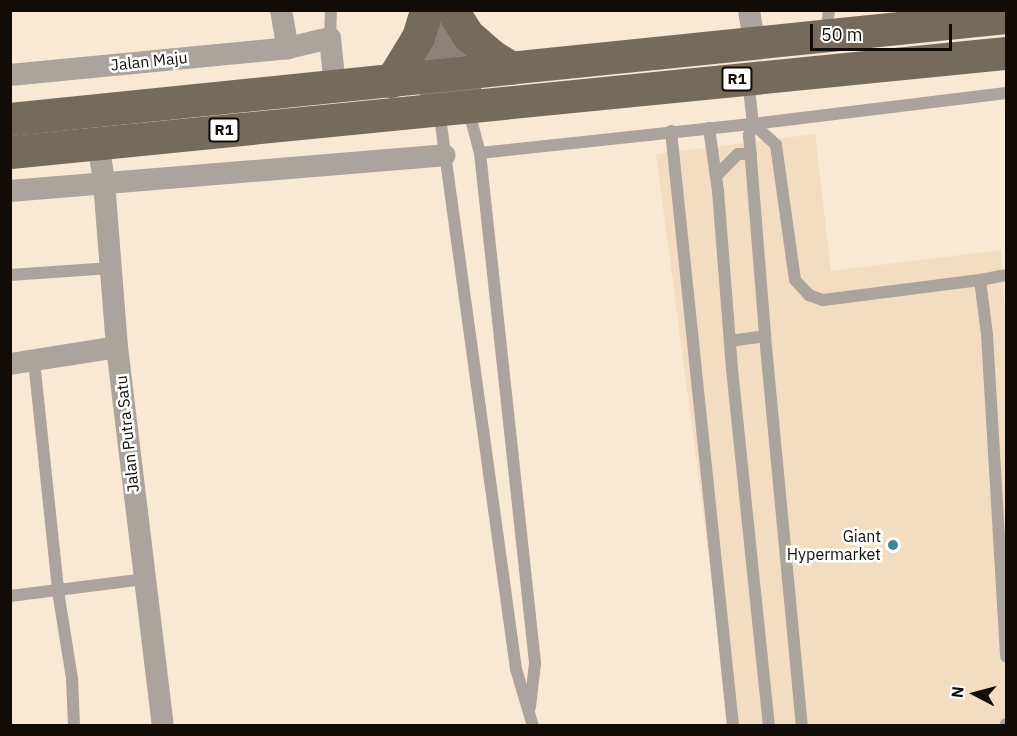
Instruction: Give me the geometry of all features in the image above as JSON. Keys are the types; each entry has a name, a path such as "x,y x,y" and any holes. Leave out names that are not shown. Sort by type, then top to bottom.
{"main road":[{"path":"391,81 418,37 440,11 492,56 512,68"},
{"name":"R1","path":"10,119 391,81 450,92 512,68 754,43 827,23 1006,17"},
{"name":"R1","path":"10,152 98,143 450,92 748,78 1006,53"}],"street":[{"path":"280,10 288,48"},
{"path":"749,10 754,43"},
{"path":"440,11 450,92"},
{"path":"330,38 335,87"},
{"name":"Jalan Maju","path":"10,75 288,48 330,38"},
{"name":"Jalan Putra Satu","path":"98,143 104,182 117,347 163,726"},
{"path":"10,191 445,154"},
{"path":"10,364 117,347"}],"lane":[{"path":"330,38 331,10"},
{"path":"748,78 753,124 749,135 765,336 802,726"},
{"path":"450,92 480,153 535,663 531,720"},
{"path":"450,92 445,154 516,669 531,720"},
{"path":"480,153 753,124 1006,93"},
{"path":"753,124 776,145 795,280 809,296 823,300 1006,275"},
{"path":"709,128 716,176 730,341 769,726"},
{"path":"671,131 733,726"},
{"path":"716,176 738,154 751,154"},
{"path":"10,275 111,268"},
{"path":"980,280 987,334 1006,656"},
{"path":"730,341 765,336"},
{"path":"34,361 58,591 72,678 74,726"},
{"path":"10,596 144,579"}],"shaded area":[{"path":"815,134 831,271 1001,250 1006,333 1006,725 731,725 656,154"}],"place":[{"name":"Giant Hypermarket","path":"893,545"}]}
